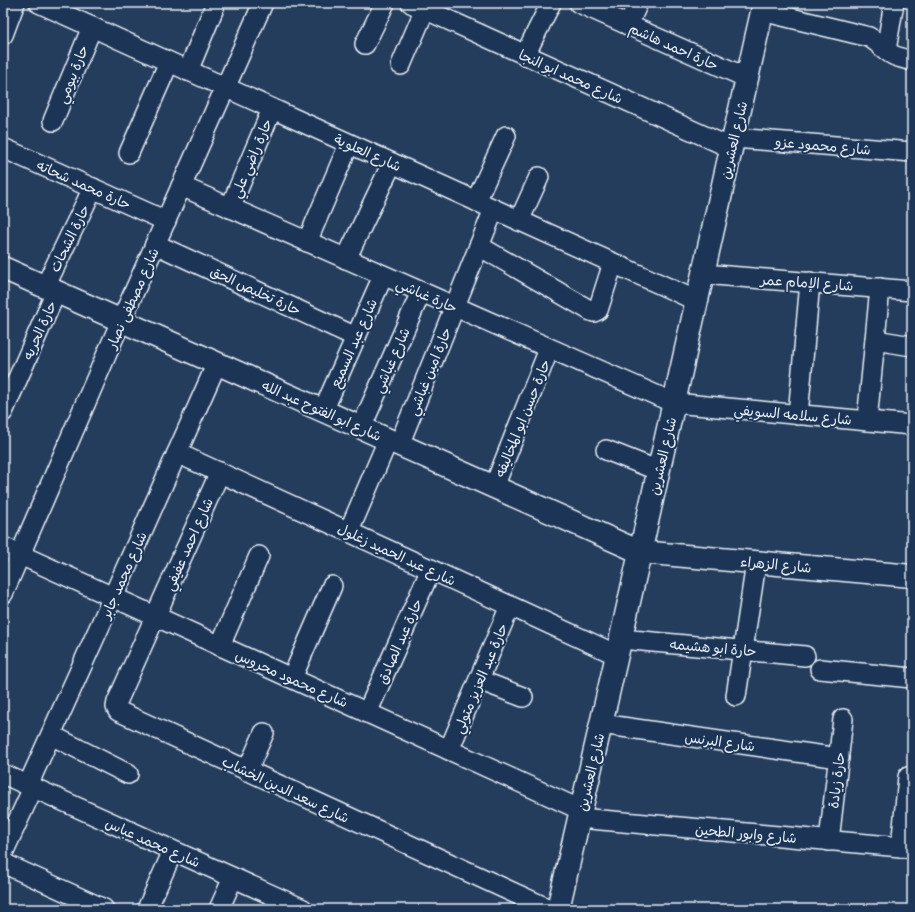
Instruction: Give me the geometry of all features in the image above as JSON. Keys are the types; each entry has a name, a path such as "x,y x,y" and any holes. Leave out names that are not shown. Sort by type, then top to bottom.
{"street":[{"path":"3,35 16,3"},
{"name":"شارع العلوية","path":"39,3 697,301"},
{"name":"شارع مصطفى نصار","path":"3,594 11,551 121,321 262,3"},
{"path":"365,44 385,3"},
{"path":"525,55 551,3"},
{"name":"حارة احمد هاشم","path":"579,3 747,78"},
{"path":"628,25 638,3"},
{"path":"886,50 894,3"},
{"path":"401,65 418,6"},
{"name":"شارع محمد ابو النجا","path":"418,6 525,55 732,143"},
{"path":"763,7 869,37 897,57 912,61"},
{"name":"شارع العشرين","path":"558,909 619,647 763,7"},
{"path":"188,70 214,8"},
{"name":"حارة بيومي","path":"53,121 92,27"},
{"path":"129,153 169,62"},
{"name":"حارة راضي علي","path":"230,208 272,109"},
{"path":"476,201 506,136"},
{"name":"شارع محمود عزو","path":"732,143 912,152"},
{"path":"307,242 349,144"},
{"name":"حارة محمد شحاته","path":"3,148 166,221"},
{"path":"346,259 392,163"},
{"path":"519,221 540,176"},
{"name":"حارة غباشي","path":"181,186 674,404"},
{"name":"حارة الشحات","path":"51,289 93,188"},
{"name":"حارة امين غباشي","path":"349,531 394,442 454,307 494,209"},
{"name":"حارة تخليص الحق","path":"155,244 356,337"},
{"path":"479,246 591,312 598,310 613,263"},
{"name":"شارع ابو الفتوح عبد الله","path":"3,268 640,552"},
{"name":"شارع الإمام عمر","path":"703,274 912,291"},
{"name":"شارع عبد السميع","path":"323,411 383,276"},
{"path":"798,414 810,282"},
{"path":"867,421 880,288"},
{"name":"حارة الحريه","path":"3,412 51,289"},
{"name":"شارع غباشي","path":"361,428 421,292"},
{"path":"875,340 912,346"},
{"name":"حارة حسن ابو المخاليفه","path":"494,487 549,349"},
{"name":"شارع محمد جابر","path":"3,853 31,787 50,735 217,363"},
{"name":"شارع سلامه السويفي","path":"674,404 912,425"},
{"path":"606,450 658,471"},
{"name":"شارع عبد الحميد زغلول","path":"177,453 510,606 619,647"},
{"name":"شارع احمد عفيفي","path":"156,616 220,472"},
{"name":"شارع محمود محروس","path":"11,551 367,712 580,814"},
{"name":"شارع الزهراء","path":"640,552 912,576"},
{"path":"220,646 259,556"},
{"path":"736,696 756,563"},
{"name":"حارة عبد الصادق","path":"367,712 431,569"},
{"path":"292,678 332,586"},
{"name":"حارة عبد العزيز متولي","path":"449,750 510,606"},
{"name":"شارع سعد الدين الخشاب","path":"156,616 117,702 116,707 118,711 549,909"},
{"name":"حارة ابو هشيمه","path":"619,647 743,650 805,656"},
{"path":"820,669 912,678"},
{"path":"479,680 523,697"},
{"name":"حارة زيادة","path":"829,841 843,719"},
{"name":"شارع البرنس","path":"601,724 839,758"},
{"path":"247,771 264,733"},
{"path":"50,735 128,774"},
{"name":"شارع محمد عباس","path":"3,774 296,908"},
{"path":"906,848 908,777"},
{"name":"شارع وابور الطحين","path":"580,814 906,848"},
{"path":"147,909 173,851"},
{"path":"3,863 104,909"},
{"path":"219,909 233,878"}]}
